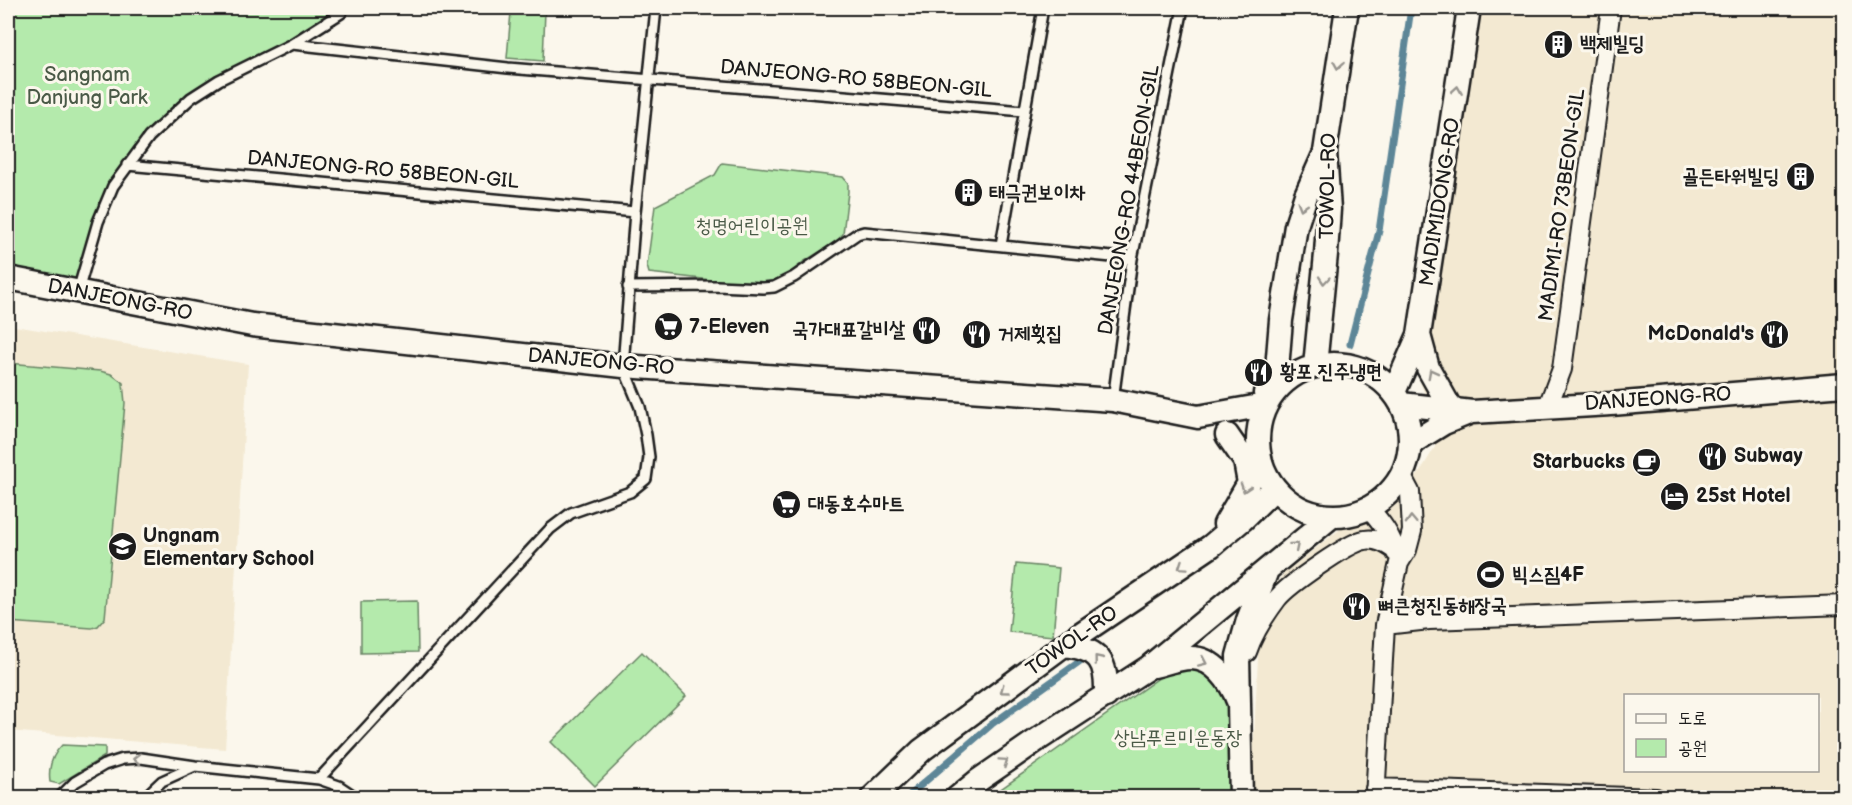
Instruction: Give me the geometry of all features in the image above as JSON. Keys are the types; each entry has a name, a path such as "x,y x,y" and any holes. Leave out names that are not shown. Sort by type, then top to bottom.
{"street":[{"name":"TOWOL-RO","path":"1315,366 1329,209 1325,152 1347,8"},
{"name":"MADIMIDONG-RO","path":"1397,398 1419,335 1470,8"},
{"name":"MADIMI-RO 73BEON-GIL","path":"1548,406 1562,369 1611,8"},
{"path":"1261,406 1286,380 1300,371 1336,363 1358,367 1378,377 1397,398 1407,417 1410,444 1401,475 1393,488 1369,508 1351,514 1332,516 1316,514 1300,509 1274,489 1264,472 1258,453 1261,406 1277,369 1281,320 1296,226 1306,195 1325,152"},
{"name":"DANJEONG-RO","path":"8,278 252,325 623,366 1113,400 1198,417 1258,453"},
{"path":"1419,335 1428,368 1462,410"},
{"name":"DANJEONG-RO","path":"1397,398 1462,410 1611,404 1845,385"},
{"name":"DANJEONG-RO","path":"1198,417 1261,406"},
{"name":"DANJEONG-RO","path":"1410,444 1462,410"},
{"path":"1211,546 1249,483 1245,461 1227,435"},
{"path":"1397,557 1407,550 1412,531 1410,492 1401,475"},
{"name":"TOWOL-RO","path":"872,798 922,750 1064,645 1211,546 1274,489"},
{"path":"1369,508 1385,526 1393,540 1397,557 1385,625 1375,793 1656,798"},
{"path":"957,798 988,773 1149,667 1332,516"},
{"path":"1238,691 1256,632 1278,598 1291,586 1351,544 1365,540 1375,540 1397,557"},
{"path":"1241,798 1238,656 1250,612 1267,570"},
{"path":"1385,625 1429,620 1845,605"},
{"path":"1064,645 1090,650 1100,659 1106,669 1106,696"},
{"path":"1149,667 1193,658 1209,663 1222,674 1234,690 1238,691"}],"lane":[{"path":"78,291 98,222 113,186 149,137 191,98 219,80 292,44 341,13 344,8"},
{"path":"319,778 550,529 571,513 630,492 646,479 649,457 646,435 640,407 623,366 628,287 656,8"},
{"path":"1001,246 1043,8"},
{"name":"DANJEONG-RO 44BEON-GIL","path":"1113,400 1132,259 1183,8"},
{"name":"DANJEONG-RO 58BEON-GIL","path":"292,44 508,68 1024,111"},
{"name":"DANJEONG-RO 58BEON-GIL","path":"127,165 635,212"},
{"path":"628,287 774,287 794,277 857,234 864,232 1132,259"},
{"path":"59,798 75,782 90,772 123,759 141,758 195,766 319,778 339,786 357,798"},
{"path":"144,798 162,781 195,766"}],"shaded area":[{"path":"1477,8 1844,8 1844,797 1251,798 1260,617 1264,600 1285,572 1365,510 1418,475 1435,447 1433,415 1419,379 1430,359 1436,297"},
{"name":"Ungnam Elementary School","path":"8,325 248,364 225,749 8,731"}],"green space":[{"name":"Sangnam Danjung Park","path":"8,8 344,8 341,13 219,80 172,115 113,186 78,291 8,278"},
{"path":"514,8 542,8 545,11 543,61 507,58 511,12"},
{"name":"청명어린이공원","path":"722,163 843,177 848,183 848,192 843,234 837,241 803,262 785,277 757,285 649,273 647,266 655,206 715,175"},
{"path":"8,363 100,371 111,374 123,383 125,403 105,618 98,626 92,628 8,622"},
{"path":"1016,564 1059,568 1053,636 1009,632"},
{"path":"417,601 418,652 361,653 361,602"},
{"path":"642,652 686,696 595,786 551,742"},
{"name":"상남푸르미운동장","path":"1195,668 1215,674 1229,690 1241,797 988,798 1166,673"},
{"path":"62,745 105,747 105,756 59,784 50,782 52,762"}],"waterway":[{"path":"1350,344 1379,231 1411,8"},
{"path":"906,798 992,724 1086,657"}],"place":[{"name":"백제빌딩","path":"1559,44"},
{"name":"골든타워빌딩","path":"1800,177"},
{"name":"태극권보이차","path":"968,193"},
{"name":"7-Eleven","path":"668,327"},
{"name":"국가대표갈비살","path":"926,330"},
{"name":"거제횟집","path":"977,334"},
{"name":"McDonald's","path":"1775,334"},
{"name":"황포 진주냉면","path":"1259,372"},
{"name":"Subway","path":"1713,456"},
{"name":"Starbucks","path":"1646,462"},
{"name":"25st Hotel","path":"1675,496"},
{"name":"대동호수마트","path":"787,504"},
{"name":"Ungnam Elementary School","path":"122,547"},
{"name":"빅스짐4F","path":"1491,575"},
{"name":"뼈큰청진동해장국","path":"1357,606"}]}
